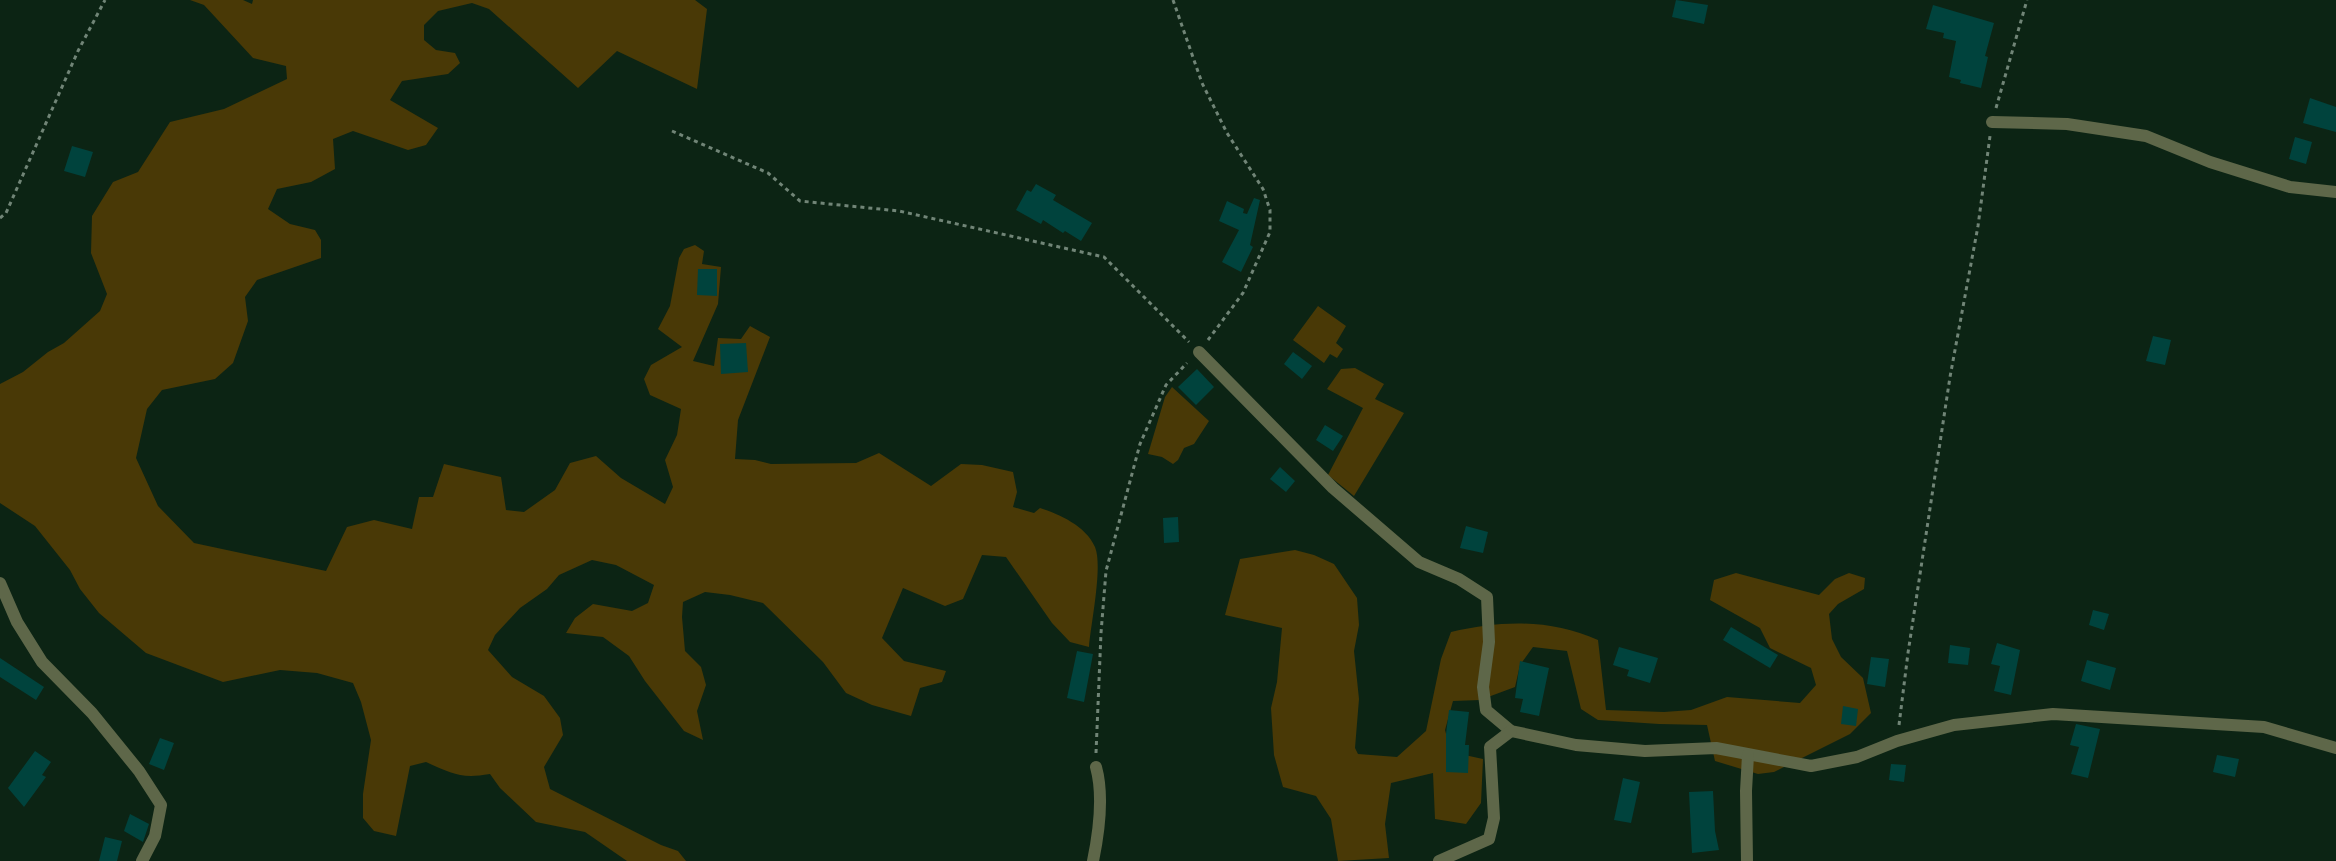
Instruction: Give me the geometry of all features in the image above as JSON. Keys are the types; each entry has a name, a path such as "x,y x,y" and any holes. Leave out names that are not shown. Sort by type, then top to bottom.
{"street":[{"path":"1992,122 2067,124 2146,136 2210,162 2290,187 2336,192"},
{"path":"1199,352 1333,488 1419,562 1459,579 1487,597 1489,642 1483,686 1486,710 1511,731 1576,745 1645,751 1716,748 1811,766 1857,757 1898,741 1954,725 2053,714 2264,727 2336,748"},
{"path":"0,583 17,622 42,662 92,713 138,771 161,805 155,836 142,861"},
{"path":"1439,861 1489,839 1494,818 1490,747 1511,731"},
{"path":"1748,754 1746,790 1748,861"},
{"path":"1093,861 1098,828 1099,800 1096,767"}],"path":[{"path":"0,218 6,213 78,51 105,0"},
{"path":"1096,767 1100,633 1106,571 1143,436 1166,385 1199,352 1242,293 1270,232 1270,210 1263,189 1227,133 1202,83 1173,0"},
{"path":"1898,741 1908,653 1950,377 1978,226 1992,122 2027,0"},
{"path":"672,131 768,173 800,202 899,211 1104,258 1199,352"}],"shaded area":[{"path":"190,0 243,0 252,4 253,0 695,0 707,9 697,89 617,51 578,88 489,9 472,3 438,11 424,25 424,40 436,50 455,53 460,63 448,74 402,81 390,100 438,128 426,145 408,150 353,131 333,139 335,169 311,182 277,189 268,209 290,224 315,230 321,240 321,258 257,280 245,297 248,321 233,363 215,379 162,390 147,409 136,458 158,506 194,543 326,571 347,527 374,520 412,529 419,497 433,497 444,464 501,477 506,510 524,512 555,490 570,463 596,456 621,478 665,504 673,487 665,460 677,435 681,409 650,395 644,379 651,365 682,347 658,329 670,306 679,258 684,249 695,245 704,251 702,264 721,267 718,304 693,361 714,366 718,338 741,339 750,326 770,337 738,420 735,459 755,460 771,464 856,463 879,453 931,486 961,464 982,465 1013,472 1017,492 1013,507 1034,513 1040,508 1063,517 1079,527 1095,547 1098,567 1089,647 1070,642 1052,623 1006,557 982,555 963,599 945,606 903,588 882,638 904,661 946,671 942,682 920,688 911,716 872,705 846,693 823,662 763,603 730,595 705,592 683,602 682,617 685,651 701,667 706,685 697,711 703,740 684,731 645,681 629,656 603,637 566,633 575,618 593,604 632,611 648,603 654,585 616,565 592,560 559,575 547,589 520,608 495,635 488,650 512,677 544,696 560,718 563,735 544,767 550,789 661,845 678,851 686,861 627,861 585,832 536,822 500,788 490,774 464,776 443,770 426,762 410,766 396,836 374,831 363,818 363,794 371,740 361,702 353,683 317,673 280,670 223,682 146,653 99,613 80,589 70,570 35,526 0,503 0,384 23,372 48,352 64,343 100,311 107,294 91,253 92,216 113,182 138,172 170,122 224,109 287,79 286,66 253,58 204,5"},
{"path":"1318,306 1346,326 1336,343 1343,349 1337,358 1330,354 1324,363 1293,340"},
{"path":"1355,368 1384,384 1375,399 1404,413 1354,496 1328,475 1363,408 1327,389 1341,369"},
{"path":"1172,387 1209,421 1194,444 1184,448 1178,460 1173,464 1162,457 1148,454 1165,397"},
{"path":"1295,550 1314,555 1334,564 1357,598 1359,625 1354,651 1359,699 1355,748 1358,754 1397,757 1426,731 1441,659 1451,632 1489,625 1544,625 1580,633 1598,640 1606,710 1664,712 1691,710 1727,697 1800,703 1816,685 1811,668 1770,648 1760,628 1710,600 1714,580 1736,573 1819,595 1835,579 1849,573 1865,578 1864,589 1838,604 1829,614 1832,639 1841,657 1863,678 1871,713 1850,734 1774,772 1758,774 1715,761 1707,725 1598,720 1581,709 1567,651 1533,647 1520,665 1515,687 1480,700 1453,701 1445,730 1451,752 1483,759 1481,803 1466,824 1435,819 1433,773 1391,783 1385,824 1389,858 1338,861 1331,819 1316,796 1283,787 1274,755 1271,708 1277,682 1282,628 1225,615 1240,559"}],"building":[{"path":"1676,0 1708,5 1704,24 1672,17"},
{"path":"1933,5 1994,23 1985,56 1988,57 1981,88 1960,83 1961,80 1949,77 1956,41 1943,38 1944,33 1926,29"},
{"path":"2310,98 2336,107 2336,132 2303,123"},
{"path":"2295,137 2312,142 2306,164 2289,159"},
{"path":"72,146 93,152 85,177 64,171"},
{"path":"1036,184 1056,195 1053,200 1092,223 1081,241 1065,231 1063,233 1043,220 1041,224 1016,210 1027,190 1031,192"},
{"path":"1254,198 1260,200 1250,245 1253,247 1241,272 1222,262 1239,230 1219,221 1227,201 1244,209 1243,213 1247,214"},
{"path":"698,269 717,269 717,296 697,295"},
{"path":"2153,336 2171,340 2165,365 2146,361"},
{"path":"746,343 748,372 721,374 720,344"},
{"path":"1293,352 1312,366 1302,379 1284,364"},
{"path":"1197,369 1214,387 1196,405 1178,387"},
{"path":"1325,425 1343,436 1333,451 1316,440"},
{"path":"1280,467 1295,481 1286,492 1270,479"},
{"path":"1178,517 1179,542 1164,543 1163,518"},
{"path":"1466,526 1488,532 1483,553 1460,548"},
{"path":"2093,610 2109,614 2104,630 2089,625"},
{"path":"1731,627 1778,655 1770,668 1723,640"},
{"path":"1997,643 2020,650 2011,695 1994,691 2000,666 1991,664"},
{"path":"1950,645 1970,648 1968,665 1948,663"},
{"path":"1619,647 1658,658 1650,683 1627,676 1629,670 1613,665"},
{"path":"1077,651 1093,654 1084,702 1067,698"},
{"path":"1871,657 1889,659 1885,687 1867,684"},
{"path":"0,658 44,687 36,700 0,677"},
{"path":"2087,660 2116,668 2110,690 2081,681"},
{"path":"1520,661 1549,668 1539,716 1520,712 1523,699 1515,698"},
{"path":"1843,706 1858,709 1856,726 1841,724"},
{"path":"1449,710 1469,712 1465,745 1469,745 1468,773 1446,772 1446,734"},
{"path":"2076,724 2100,729 2088,778 2071,774 2079,747 2070,745"},
{"path":"160,738 174,743 164,770 149,764"},
{"path":"35,751 51,762 42,775 46,777 24,807 8,788"},
{"path":"2217,755 2239,759 2235,777 2213,772"},
{"path":"1891,764 1906,765 1904,782 1889,780"},
{"path":"1623,778 1640,782 1631,823 1614,820"},
{"path":"1713,791 1715,831 1719,850 1692,853 1689,792"},
{"path":"130,814 149,824 143,842 124,831"},
{"path":"105,837 122,841 117,861 99,861"}]}
